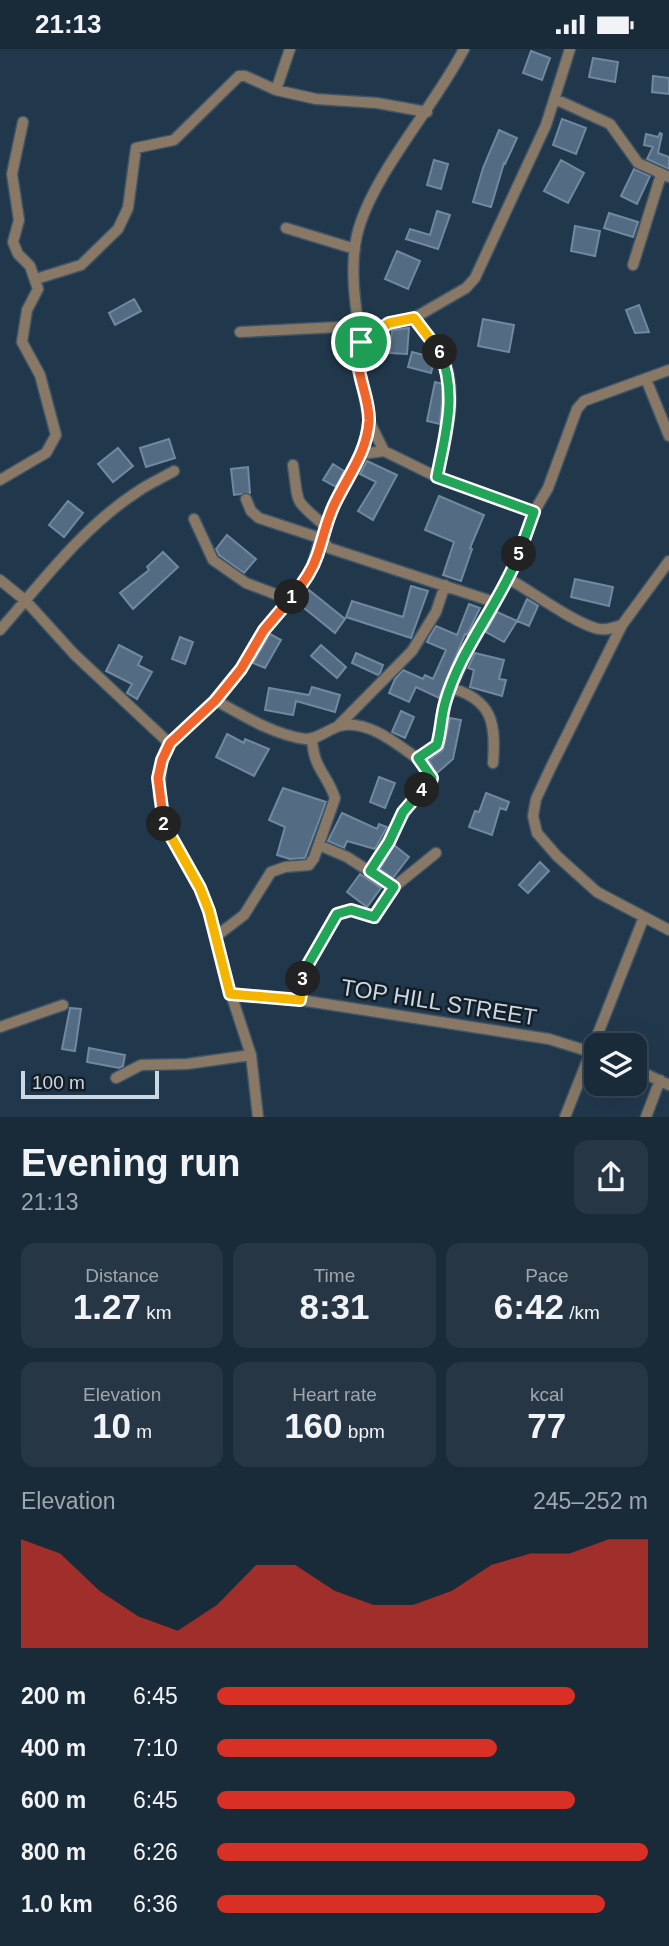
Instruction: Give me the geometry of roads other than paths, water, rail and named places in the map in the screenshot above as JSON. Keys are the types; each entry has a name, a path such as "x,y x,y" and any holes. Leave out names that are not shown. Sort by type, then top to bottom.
{"street":[{"path":"276,90 290,49"},
{"path":"384,451 369,421 357,355 361,342 355,305 355,249 358,232 380,184 464,49"},
{"path":"361,342 389,323 414,318 466,288 475,278 546,125 570,49"},
{"path":"36,279 81,265 118,229 128,208 136,148 174,140 239,76 245,76 276,90 316,99 377,103 427,111"},
{"path":"555,99 610,124 638,163 665,176 633,265"},
{"path":"0,481 46,453 56,435 40,375 22,342 27,310 38,289 30,266 18,254 13,242 19,220 12,174 23,122"},
{"path":"286,228 355,249"},
{"path":"414,318 440,351 450,389 448,422 437,477"},
{"path":"240,332 359,326"},
{"path":"418,758 437,745 445,703 451,688 494,602 509,579 534,512 548,488 577,409 584,401 669,370"},
{"path":"646,379 669,436"},
{"path":"258,1117 251,1055 230,994 200,888 164,825 158,778 170,743 215,701 241,669 264,630 291,600 312,568 325,526 362,454 369,421"},
{"path":"362,454 384,451 437,477 534,512"},
{"path":"293,465 300,506 325,526"},
{"path":"0,630 106,516 137,492 174,471"},
{"path":"246,499 251,511 259,518 320,538 329,548 494,602"},
{"path":"194,519 212,559 246,583 291,600"},
{"path":"669,561 622,625 536,799 533,816 537,833 557,856 597,892 669,930"},
{"path":"509,579 596,628 610,629 622,625"},
{"path":"0,580 26,601 74,654 170,743"},
{"path":"338,726 412,651 436,612 446,585"},
{"path":"451,688 466,692 489,714 496,733 494,763"},
{"path":"215,701 251,720 302,738 312,739 338,726 350,724 366,727 418,758 430,773 431,782 413,798 403,812 389,842 370,871"},
{"path":"215,937 244,915 271,872 285,867 309,865 319,845 335,798 315,763 312,739"},
{"path":"319,845 370,871 394,887"},
{"path":"300,1000 307,966 337,914 351,910 374,917 394,887 436,853"},
{"path":"601,1033 643,917"},
{"name":"TOP HILL STREET","path":"230,994 300,1000 548,1039 584,1049"},
{"path":"0,1027 62,1005"},
{"path":"116,1078 141,1065 187,1064 251,1055"},
{"path":"565,1117 584,1074"},
{"path":"646,1117 665,1083 647,1075"}]}
